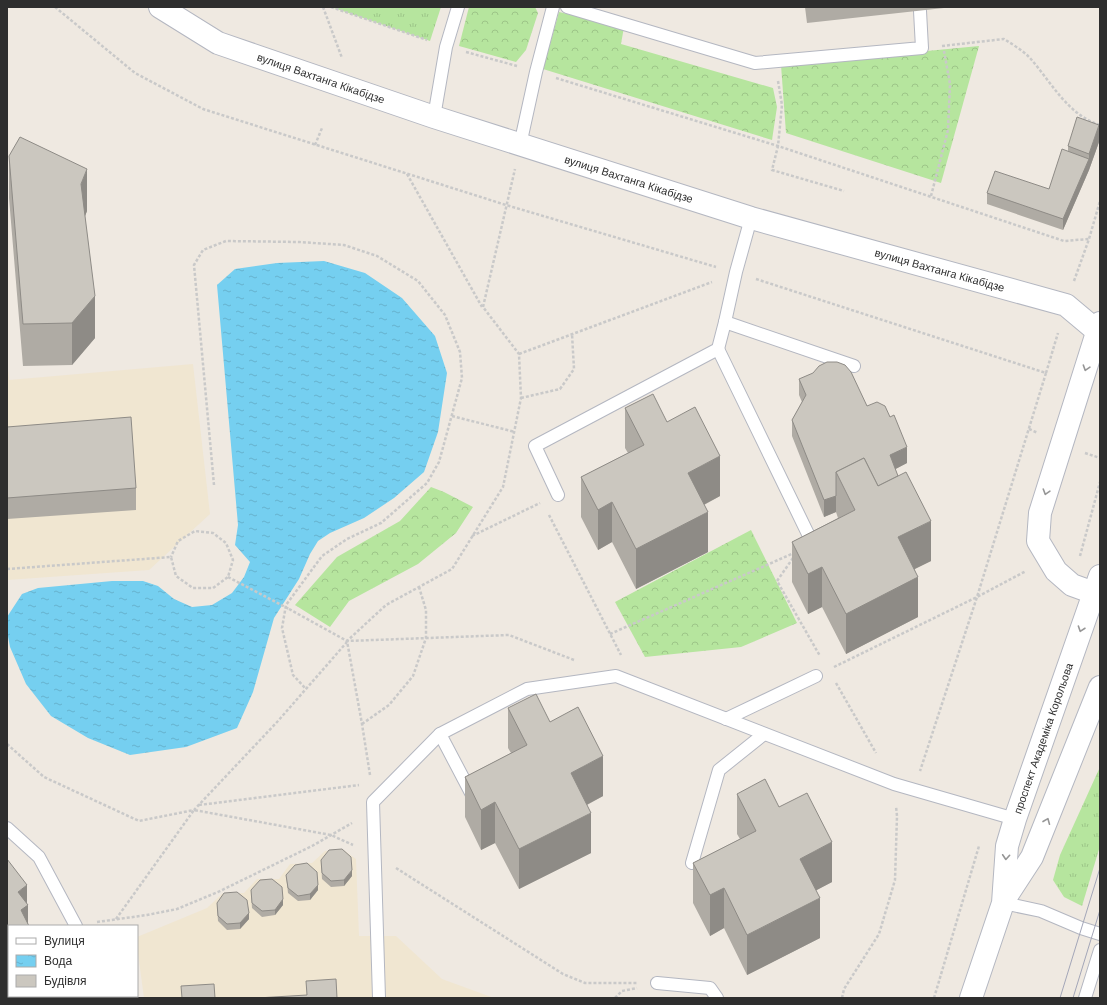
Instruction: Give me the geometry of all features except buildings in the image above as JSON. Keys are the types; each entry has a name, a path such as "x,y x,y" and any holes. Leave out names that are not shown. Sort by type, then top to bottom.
{"street":[{"name":"вулиця Вахтанга Кікабідзе","path":"160,7 218,43 434,117 751,218 1066,305 1099,330"},
{"path":"1097,584 1072,585 1056,571 1038,541 1040,513 1099,330"},
{"name":"проспект Академіка Корольова","path":"972,998 1003,903 1007,846 1015,819 1097,584"},
{"name":"проспект Академіка Корольова","path":"1003,903 1032,857 1100,687"}],"lane":[{"path":"434,117 446,47 458,7"},
{"path":"520,145 536,72 553,7"},
{"path":"567,7 754,63 922,48 920,11"},
{"path":"751,218 736,272 718,348 809,536"},
{"path":"725,322 854,366"},
{"path":"558,495 535,446 718,348"},
{"path":"379,998 374,802 440,734 527,689 616,676 894,784 1015,819"},
{"path":"726,719 816,676"},
{"path":"440,734 471,793"},
{"path":"692,863 719,770 764,734"},
{"path":"7,828 39,856 74,925"},
{"path":"1003,903 1041,911 1081,928 1100,934"},
{"path":"1086,998 1100,950"},
{"path":"657,983 710,988 717,998"}],"path":[{"path":"55,7 136,74 203,109 506,206 736,272 1046,373 977,597 914,790"},
{"path":"323,7 343,60"},
{"path":"331,7 446,47 536,72 778,146 1064,240 1089,239 1100,201"},
{"path":"922,48 1004,39 1028,56 1069,106 1090,122 1100,125"},
{"path":"930,196 948,130 950,84 943,46"},
{"path":"776,61 782,105 778,146 772,170 844,192"},
{"path":"315,145 322,128"},
{"path":"483,307 520,145"},
{"path":"116,919 194,810 278,721 347,641 386,605 452,569 503,487 521,398 519,354 483,307 407,174"},
{"path":"214,485 194,264 203,250 226,241 299,242 344,245 377,256 418,281 445,315 460,352 462,378 452,416 439,462 427,483 381,523 347,539 322,556 286,605 282,628 293,675 306,689"},
{"path":"519,354 736,272"},
{"path":"521,398 560,389 574,369 572,334"},
{"path":"452,416 514,432"},
{"path":"512,444 515,450"},
{"path":"472,536 558,495"},
{"path":"542,502 635,684"},
{"path":"195,531 213,533 226,543 233,560 228,577 213,588 193,588 176,576 171,557 178,541 195,531"},
{"path":"610,634 796,552"},
{"path":"7,568 171,557"},
{"path":"816,676 977,597 1049,559"},
{"path":"228,577 347,641 510,635 616,676"},
{"path":"362,724 389,705 413,676 426,638 426,610 419,586"},
{"path":"81,925 177,909 218,892 331,835 360,818 374,802 347,641"},
{"path":"7,744 44,777 139,821 194,810 331,835 375,854 563,974 585,983 657,983"},
{"path":"199,805 371,783"}],"shaded area":[{"path":"7,358 9,380 193,364 210,514 149,570 7,580"},
{"path":"342,849 356,859 359,936 396,936 442,979 494,998 144,998 138,953 138,937 207,908 223,893 244,893 257,879 279,879 290,864 312,863 325,851"}],"green space":[{"path":"331,7 441,7 430,41"},
{"path":"469,7 535,7 538,13 526,50 516,62 459,46"},
{"path":"559,12 624,27 621,44 773,88 777,107 772,140 543,69"},
{"path":"979,46 941,183 786,133 781,65"},
{"path":"431,487 473,507 456,533 418,564 349,601 330,627 295,605 337,557 400,521"},
{"path":"751,530 797,623 741,647 645,657 615,602"},
{"path":"1100,767 1100,846 1082,906 1064,897 1053,880 1060,855"}],"water":[{"path":"324,261 365,273 402,298 435,336 447,373 438,432 424,472 394,498 364,518 330,533 318,541 310,554 299,579 274,618 253,692 237,728 186,747 130,755 88,738 51,716 26,684 10,647 7,631 7,617 22,594 38,588 112,581 143,581 158,586 174,599 192,607 212,605 232,593 244,577 250,562 235,545 238,525 217,285 235,269 277,263"}],"tram line":[{"path":"1060,998 1100,868"},
{"path":"1073,998 1100,910"}]}
